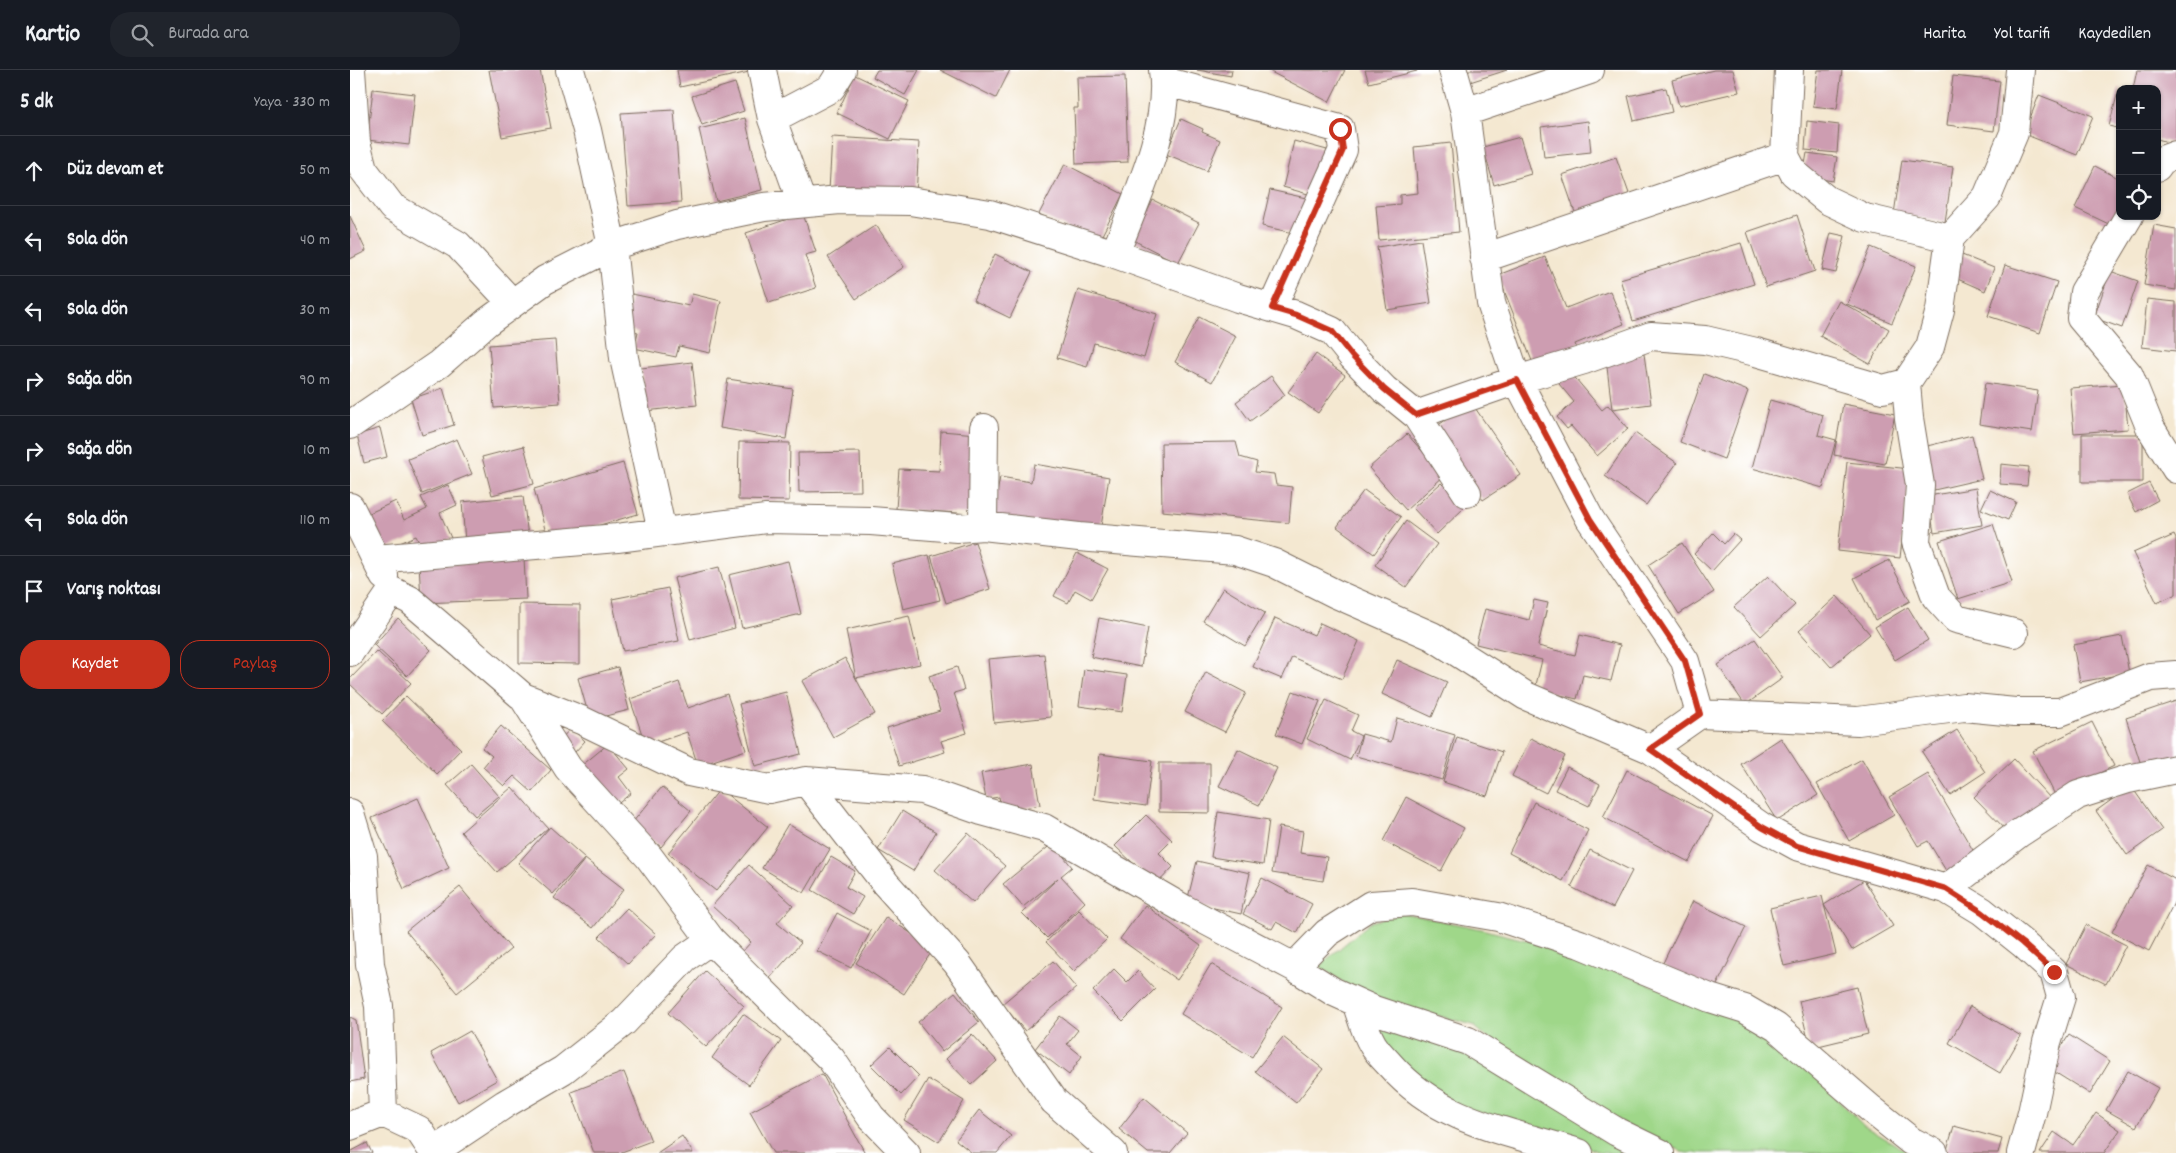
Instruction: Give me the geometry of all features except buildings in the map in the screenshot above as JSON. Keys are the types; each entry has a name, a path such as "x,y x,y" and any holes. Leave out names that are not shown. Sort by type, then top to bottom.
{"street":[{"path":"350,70 356,142 363,169 392,207 458,245 512,303"},
{"path":"570,70 587,130 612,246 624,358 662,532"},
{"path":"762,70 772,119 802,204"},
{"path":"772,119 830,88 842,70"},
{"path":"1453,70 1464,112 1491,303 1517,380 1590,519 1685,661 1700,714"},
{"path":"1464,112 1590,70"},
{"path":"1789,70 1785,156 1794,173 1827,200 1865,218 1950,238"},
{"path":"1416,415 1517,380 1584,360 1650,336 1705,340 1756,352 1883,389 1906,382 1930,347 1940,310 1950,238 1987,197 2014,133 2020,70"},
{"path":"1115,254 1153,152 1162,117 1164,76 1340,129 1343,150 1272,308"},
{"path":"2161,162 2176,155"},
{"path":"1484,258 1785,156"},
{"path":"350,425 439,364 486,322 545,280 612,246 677,225 764,207 840,200 910,201 990,214 1115,254 1238,298 1296,315 1332,331 1352,356 1384,389 1416,415 1467,493"},
{"path":"2127,220 2084,292 2081,318 2130,375 2150,427 2176,469"},
{"path":"1906,382 1909,418 1920,484 1916,542 1936,597 1956,619 2014,632"},
{"path":"983,526 984,428"},
{"path":"350,507 365,548 392,591 410,600 522,697 568,768 649,856 711,940 831,1059 871,1117 906,1153"},
{"path":"365,548 617,538 766,519 871,521 957,528 983,526 1079,537 1235,550 1274,563 1336,594 1432,636 1526,696 1650,749 1762,827 1797,846 1946,889 1982,912 2022,943 2054,972 2061,996 2047,1042 2022,1153"},
{"path":"350,652 392,591"},
{"path":"1650,749 1700,714 1858,721 1964,707 2015,712 2060,712 2150,677 2176,675"},
{"path":"522,697 580,720 689,772 769,789 806,781 922,790 982,811 1044,828 1184,909 1294,967 1334,992 1374,1010 1468,1041 1617,1132 1660,1153"},
{"path":"1946,889 2018,834 2078,795 2128,779 2176,768"},
{"path":"806,781 886,884 957,963 1054,1101 1113,1153"},
{"path":"350,813 363,856 370,964 379,1006 383,1113"},
{"path":"1294,967 1327,933 1371,905 1412,902 1498,918 1580,944 1710,998 1745,1009 1776,1027 1911,1141 1934,1153"},
{"path":"350,1126 383,1113 419,1130 433,1152 505,1104 563,1070 624,1022 685,958 711,940"},
{"path":"1356,1002 1373,1045 1405,1082 1445,1110 1492,1129 1539,1140 1579,1153"}],"green space":[{"path":"1403,913 1550,946 1737,1018 1811,1072 1864,1126 1910,1153 1686,1153 1633,1129 1498,1047 1473,1025 1402,1006 1355,990 1319,966 1371,922"},
{"path":"1377,1026 1396,1028 1475,1053 1637,1153 1600,1153 1558,1132 1450,1105 1396,1061"}],"route":[{"path":"1340,129 1343,150 1272,308 1296,315 1332,331 1352,356 1384,389 1416,415 1517,380 1590,519 1685,661 1700,714 1650,749 1762,827 1797,846 1946,889 1982,912 2022,943 2054,972"}]}
